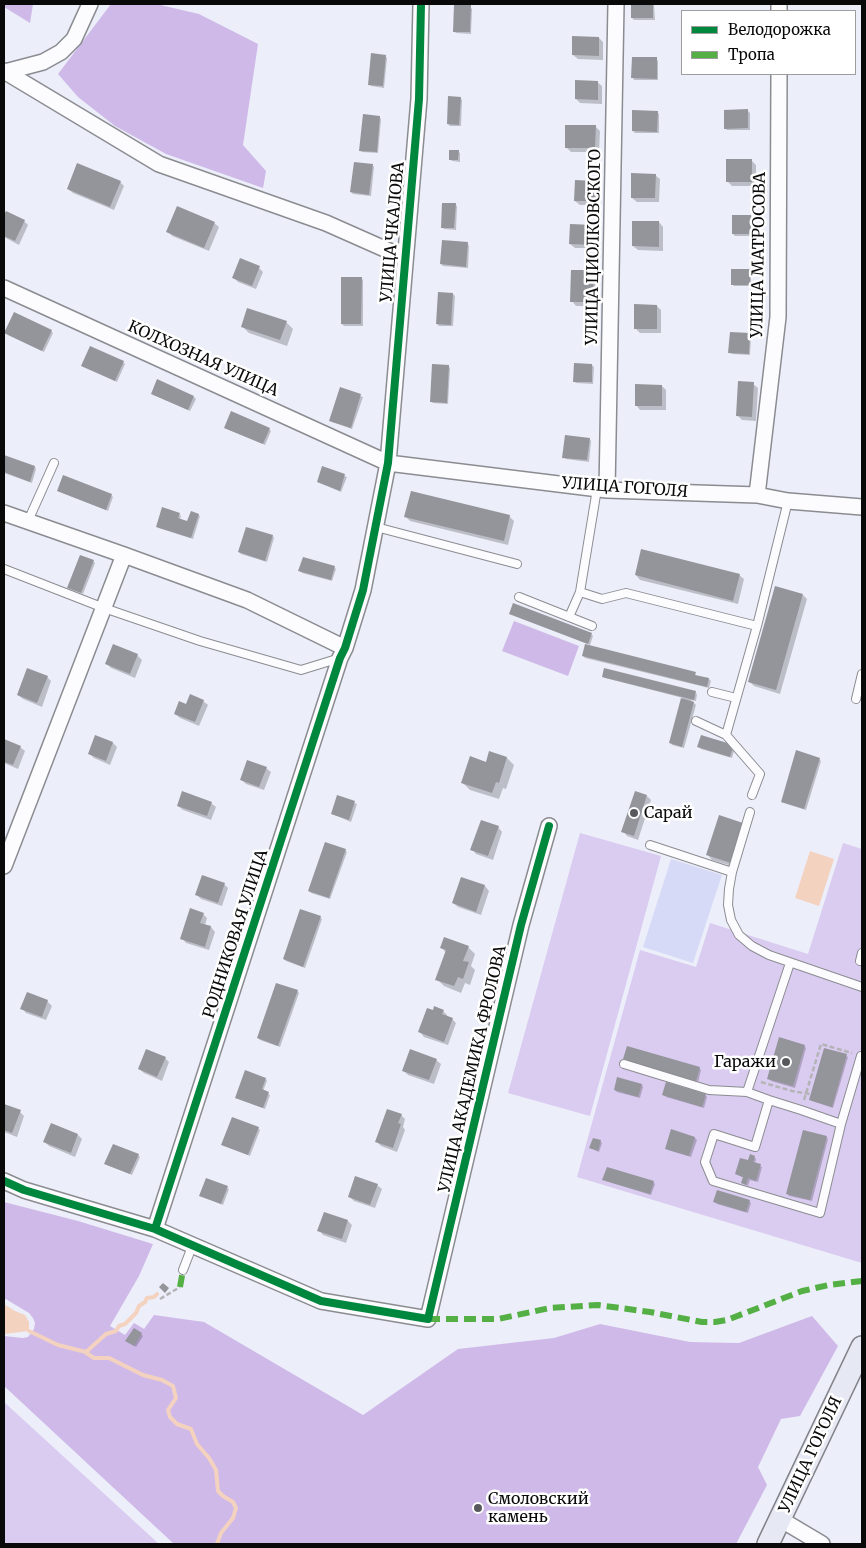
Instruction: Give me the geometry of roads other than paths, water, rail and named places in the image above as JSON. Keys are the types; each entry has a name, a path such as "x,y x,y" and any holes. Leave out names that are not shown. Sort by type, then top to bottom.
{"main road":[{"name":"УЛИЦА ГОГОЛЯ","path":"780,1519 862,1347"},
{"path":"768,1544 780,1519"}],"street":[{"path":"4,72 42,62 60,52 74,39 90,4"},
{"name":"УЛИЦА ЧКАЛОВА","path":"376,527 388,463 419,99 421,4"},
{"name":"УЛИЦА ЦИОЛКОВСКОГО","path":"602,490 616,4"},
{"name":"УЛИЦА ЧКАЛОВА","path":"4,72 159,164 326,223 405,258"},
{"name":"УЛИЦА МАТРОСОВА","path":"757,495 778,317 778,75"},
{"name":"КОЛХОЗНАЯ УЛИЦА","path":"4,288 388,463"},
{"name":"УЛИЦА ГОГОЛЯ","path":"388,463 602,490 757,495 788,501 862,507"},
{"path":"4,514 247,600 343,653"},
{"name":"РОДНИКОВАЯ УЛИЦА","path":"155,1229 363,590 376,527"},
{"path":"4,866 124,555"},
{"name":"УЛИЦА АКАДЕМИКА ФРОЛОВА","path":"193,1244 321,1301 428,1319 521,925 549,826"},
{"path":"4,1181 24,1190 155,1229 193,1244"},
{"name":"УЛИЦА ГОГОЛЯ","path":"780,1519 822,1544"}],"lane":[{"path":"28,521 54,463"},
{"path":"569,617 580,592 602,490"},
{"path":"726,735 757,626 788,501"},
{"path":"376,527 517,564"},
{"path":"4,570 104,608 200,641 301,670 343,653"},
{"path":"580,592 602,599 626,593 757,626"},
{"path":"519,598 592,626"},
{"path":"856,699 862,674"},
{"path":"712,692 736,698"},
{"path":"696,720 726,735 760,774 752,795"},
{"path":"750,812 732,872 728,905 731,920 739,935 752,946 790,963 862,987"},
{"path":"650,845 732,872"},
{"path":"862,953 860,961 862,961"},
{"path":"747,1092 790,963"},
{"path":"769,1100 755,1146 714,1134 705,1162 713,1181 820,1213 841,1124 861,1056"},
{"path":"624,1064 709,1090 747,1092 841,1124"},
{"path":"183,1270 193,1244"}],"waterway":[{"path":"29,1331 58,1345 86,1352 106,1334 116,1331 119,1326 125,1324 147,1298 154,1297 157,1294"},
{"path":"85,1352 94,1358 109,1358 143,1375 162,1380 173,1386 176,1398 168,1410 170,1417 177,1424 191,1429 197,1444 216,1470 218,1491 233,1502 236,1508 233,1518 221,1533 217,1544"}],"place":[{"name":"Сарай","path":"634,813"},
{"name":"Гаражи","path":"786,1062"},
{"name":"Смоловский камень","path":"478,1508"}]}
